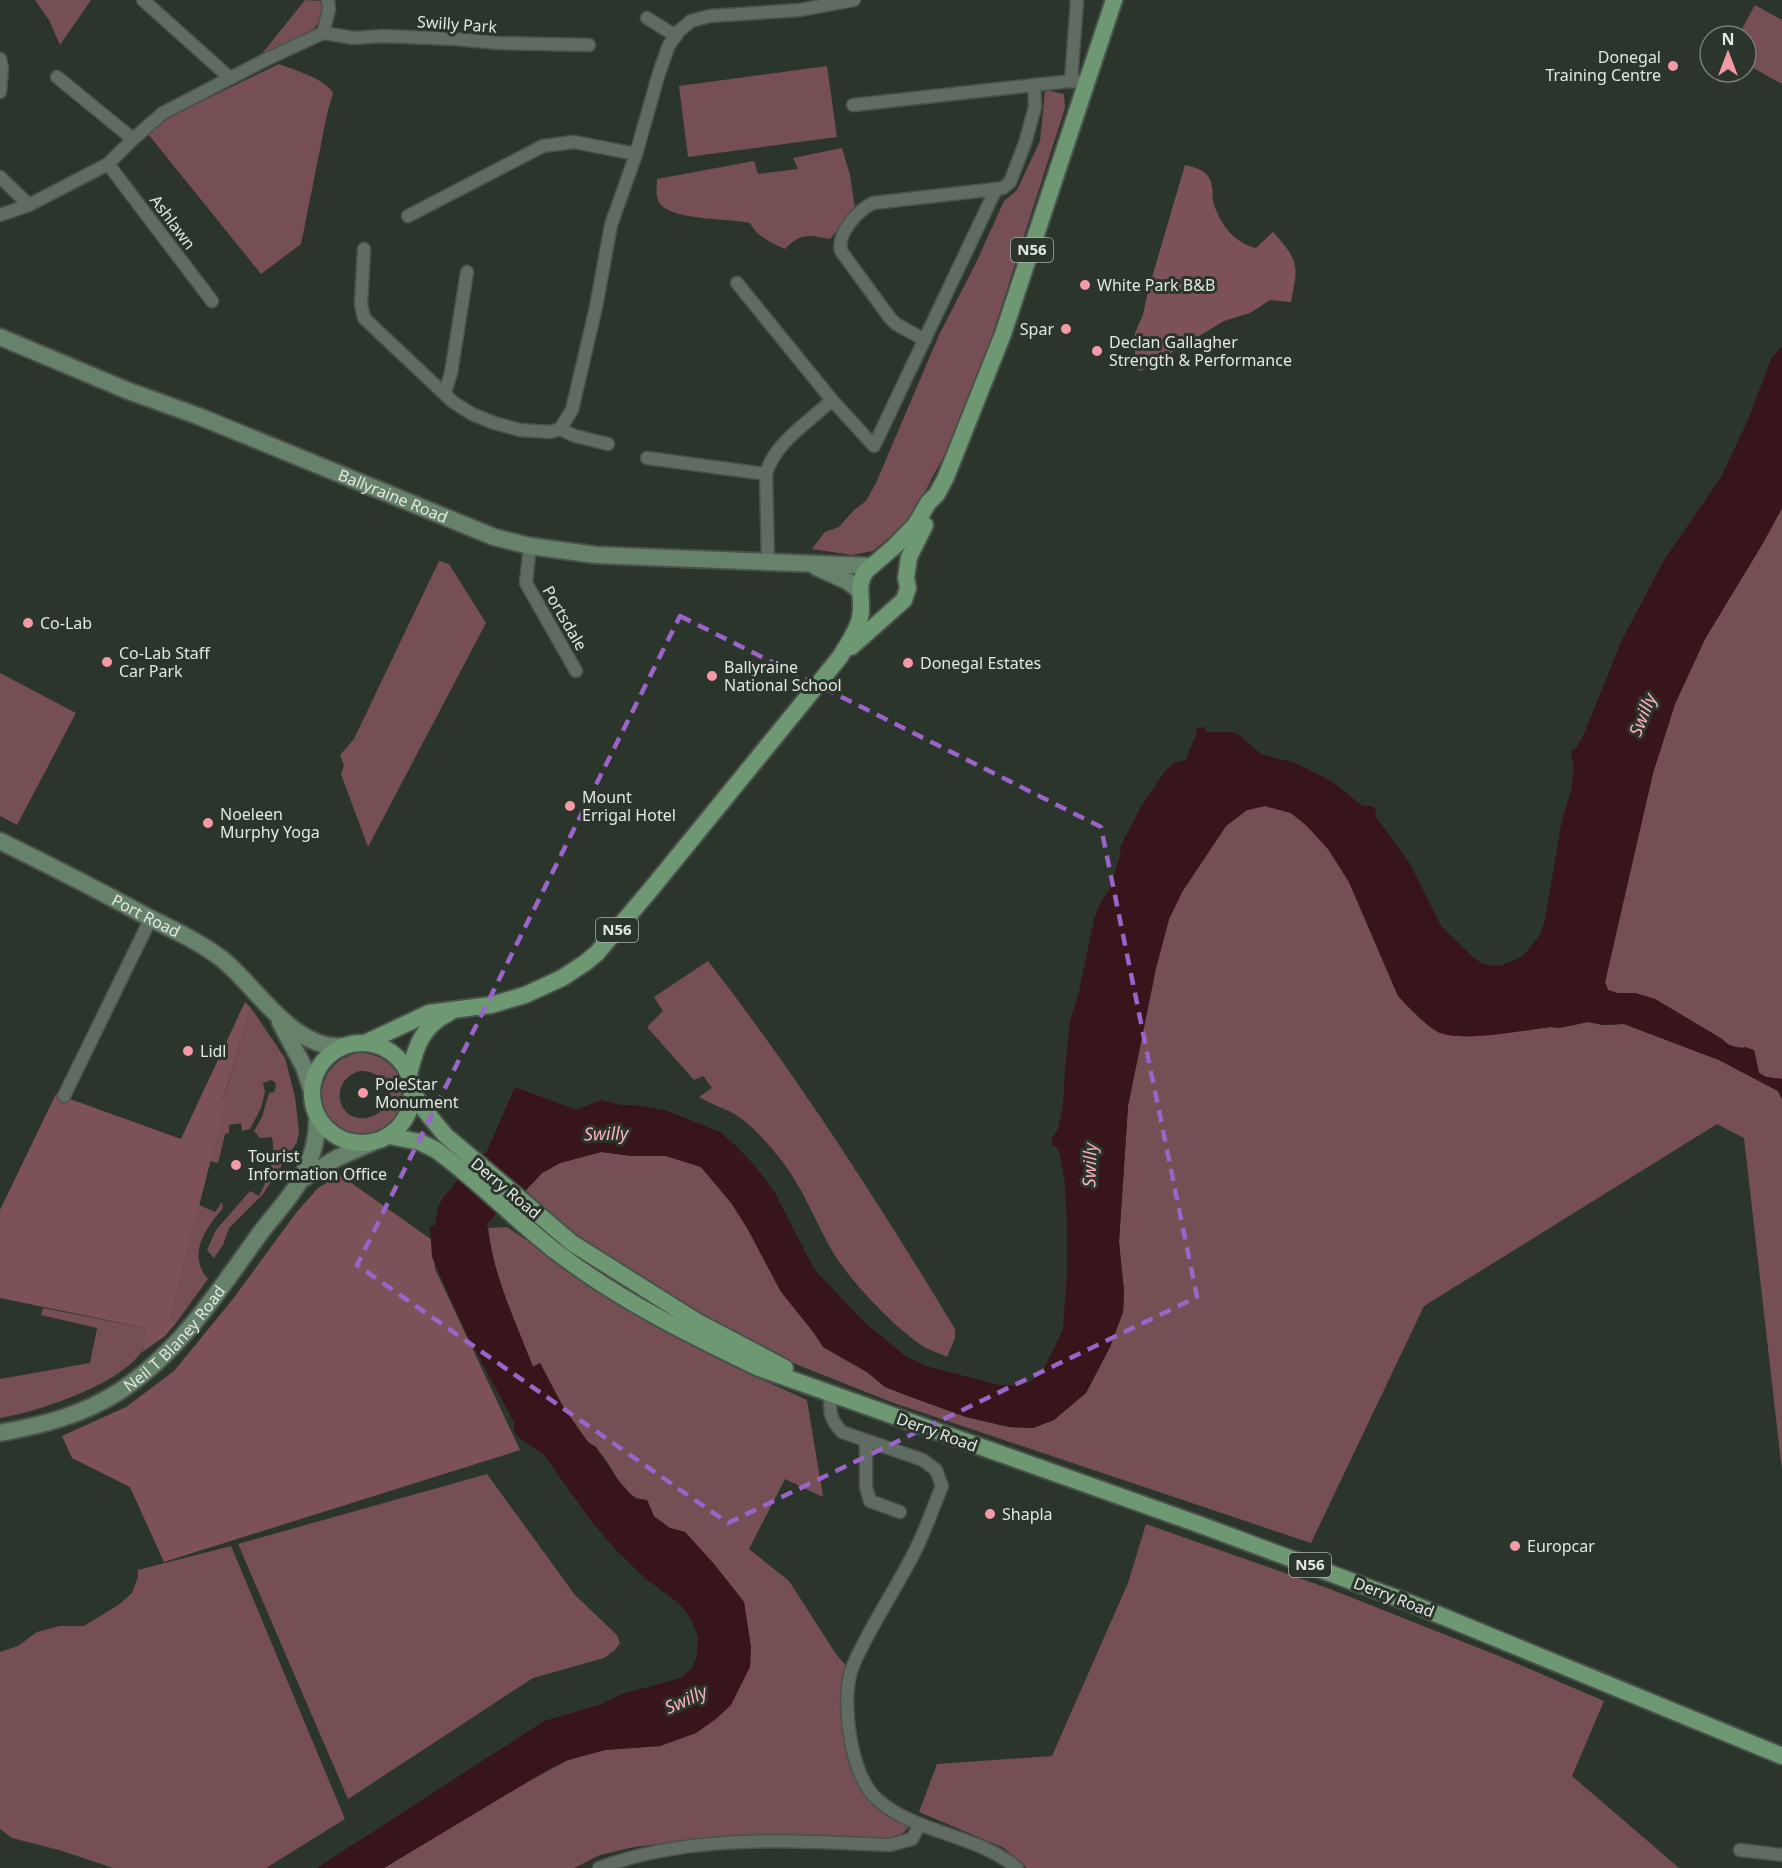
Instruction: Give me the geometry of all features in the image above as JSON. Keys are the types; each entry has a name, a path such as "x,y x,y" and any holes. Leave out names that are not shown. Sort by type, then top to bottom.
{"main road":[{"name":"N56","path":"365,1043 434,1011 453,1011 491,1005 525,995 568,975 597,953 840,657 903,602 907,595 906,578 909,557 916,539 931,516 937,494 975,408 1004,334 1079,82 1114,0"},
{"name":"Ballyraine Road","path":"0,337 126,390 198,416 494,537 530,546 596,555 873,566"},
{"name":"N56","path":"840,657 860,621 862,577 911,530 928,503 937,494"},
{"path":"873,566 883,563 892,564 902,571 906,578"},
{"path":"808,564 849,582 867,604 875,609 885,611 895,608"},
{"name":"Port Road","path":"0,841 151,918 220,957 275,1014"},
{"name":"N56","path":"409,1074 415,1049 422,1035 436,1020 453,1011"},
{"path":"275,1014 312,1040 332,1046 344,1046"},
{"path":"275,1014 304,1067 317,1116"},
{"name":"N56","path":"317,1116 327,1130 336,1137 353,1143 371,1143 389,1136 407,1118 413,1092 404,1064 393,1053 375,1044 344,1046"},
{"path":"312,1091 314,1080 324,1061 344,1046"},
{"name":"Derry Road","path":"413,1092 462,1162 524,1215 572,1242 696,1321 831,1393 1198,1524 1410,1603 1782,1756"},
{"name":"Neil T Blaney Road","path":"0,1433 49,1423 84,1411 120,1391 158,1362 190,1329 301,1180 316,1142 317,1116"},
{"name":"Derry Road","path":"389,1136 426,1144 462,1162"},
{"name":"Neil T Blaney Road","path":"301,1180 331,1161 371,1143"}],"street":[{"path":"143,0 230,78"},
{"path":"0,215 29,205 108,164 163,113 323,33 329,10 328,0"},
{"path":"364,249 361,304 364,318 453,402 472,414 519,430 550,432 560,429 572,410 596,307 611,225 636,154 658,73 669,45 691,21 710,16 800,10 854,0"},
{"path":"853,105 1079,82 1077,1"},
{"path":"647,18 676,36"},
{"name":"Swilly Park","path":"323,33 354,38 383,36 499,43 589,45"},
{"path":"0,59 2,68 0,92"},
{"path":"57,77 133,139"},
{"path":"925,340 896,324 890,318 841,251 839,243 859,212 873,203 996,189 1010,182 1019,161 1035,107 1034,85"},
{"path":"408,216 543,146 574,142 636,154"},
{"name":"Ashlawn","path":"108,164 212,301"},
{"path":"0,177 29,205"},
{"path":"737,283 832,400 874,446 996,189"},
{"path":"445,392 451,373 467,272"},
{"path":"768,562 766,474 769,462 775,452 832,400"},
{"path":"560,429 574,436 608,444"},
{"path":"647,458 766,474"},
{"name":"Portsdale","path":"530,546 526,583 576,671"},
{"path":"64,1096 151,918"},
{"path":"831,1393 829,1409 834,1423 842,1431 923,1460 936,1470 942,1486 915,1551 850,1673 849,1728 853,1750 865,1784 877,1799 891,1810 920,1824 986,1848 1017,1868"},
{"path":"866,1441 866,1486 870,1501 900,1512"},
{"path":"599,1868 651,1852 723,1842 890,1845 912,1839 920,1824"},
{"path":"1740,1850 1782,1855"}],"highlighted area":[{"path":"680,616 1101,827 1197,1297 728,1523 357,1265"}],"shaded area":[{"path":"35,0 91,0 60,45 49,20"},
{"path":"305,0 323,1 323,14 311,32 294,43 257,60"},
{"path":"1755,5 1782,20 1782,84 1758,71 1758,24 1745,24"},
{"path":"279,64 317,79 333,93 301,244 261,274 148,134 163,120"},
{"path":"827,66 837,137 688,157 679,86"},
{"path":"1045,90 1064,94 1065,108 991,339 951,444 911,520 873,551 852,555 812,549 825,532 839,527 854,510 866,501 876,483 939,335 975,265 1004,201 1017,190 1040,141"},
{"path":"842,148 850,175 855,209 830,239 817,236 801,237 785,249 761,236 750,223 675,213 665,208 658,199 657,179 754,161 758,174 798,169 793,158"},
{"path":"1185,165 1199,169 1209,177 1219,217 1234,237 1256,248 1273,232 1282,242 1295,264 1296,272 1291,302 1270,300 1250,313 1224,321 1141,371 1135,368 1135,333 1143,315"},
{"path":"1782,508 1782,1079 1766,1077 1759,1073 1754,1050 1728,1045 1722,1039 1655,999 1635,993 1618,993 1608,990 1605,982 1653,773 1675,704 1705,639"},
{"path":"439,561 449,564 486,623 368,847 341,774 344,765 340,755 354,739"},
{"path":"0,673 76,713 17,825 0,816"},
{"path":"1265,806 1291,813 1307,826 1328,849 1349,882 1398,996 1461,1036 1559,1028 1588,1022 1603,1025 1624,1024 1719,1060 1778,1091 1782,1099 1782,1471 1744,1138 1717,1124 1424,1306 1311,1543 891,1402 798,1365 626,1271 544,1210 526,1190 542,1173 560,1163 601,1152 632,1156 666,1156 701,1167 732,1204 823,1347 867,1372 885,1387 966,1417 1009,1427 1033,1428 1053,1420 1086,1393 1110,1347 1123,1312 1124,1292 1119,1242 1128,1106 1156,968 1169,919 1182,892 1226,826 1247,810"},
{"path":"708,961 774,1050 837,1141 955,1329 955,1338 947,1357 914,1340 887,1317 861,1289 831,1249 796,1182 776,1154 756,1131 740,1118 699,1097 712,1088 703,1076 694,1080 647,1027 663,1011 654,997"},
{"path":"245,1002 251,1008 223,1098 226,1100 171,1316 176,1323 165,1336 141,1353 146,1328 0,1298 0,1210 56,1094 181,1139"},
{"path":"251,1008 285,1058 295,1097 299,1131 297,1142 263,1194 229,1228 223,1245 214,1258 207,1250 216,1230 250,1191 259,1196 269,1174 272,1160 272,1137 260,1138 254,1131 262,1117 269,1093 274,1092 276,1087 275,1082 271,1080 263,1083 265,1092 261,1108 250,1129 242,1131 241,1123 229,1125 229,1133 225,1134 218,1163 209,1161 226,1100 223,1099"},
{"path":"358,1053 377,1056 390,1065 399,1077 403,1092 402,1106 395,1120 384,1130 367,1135 349,1133 336,1126 327,1114 322,1100 323,1086 329,1072 340,1060","holes":["360,1071 371,1073 385,1084 386,1101 383,1109 376,1115 366,1118 356,1117 343,1107 340,1090 350,1075"]},
{"path":"340,1175 432,1240 435,1269 520,1450 164,1562 130,1487 72,1458 62,1436 126,1407 174,1371 233,1299 296,1213 318,1188"},
{"path":"222,1202 223,1208 205,1233 199,1252 202,1270 208,1279 176,1323 171,1316 199,1205 215,1212"},
{"path":"507,1227 643,1319 732,1366 807,1400 823,1497 785,1479 749,1549 789,1581 836,1654 847,1667 842,1682 842,1704 857,1780 873,1804 911,1823 901,1834 888,1838 714,1837 634,1847 600,1855 574,1868 384,1868 509,1792 568,1760 605,1750 660,1746 696,1733 751,1648 744,1602 685,1532 670,1528 654,1516 647,1500 632,1495 626,1490 603,1456 586,1440 573,1422 540,1363 533,1367 506,1299 491,1246 488,1228"},
{"path":"43,1308 146,1328 142,1344 144,1347 134,1360 101,1384 57,1402 0,1418 0,1379 90,1363 97,1328 41,1315"},
{"path":"487,1474 575,1595 617,1635 620,1643 604,1658 533,1678 348,1799 238,1544"},
{"path":"1146,1524 1330,1589 1504,1658 1604,1701 1572,1776 1679,1868 1027,1868 1004,1848 919,1812 937,1764 1052,1756 1128,1583"},
{"path":"231,1546 345,1819 266,1868 113,1868 59,1850 12,1838 0,1829 0,1652 18,1646 37,1632 60,1626 84,1626 120,1604 132,1593 138,1570"}],"water":[{"name":"Swilly","path":"1782,346 1782,508 1705,639 1675,704 1653,773 1605,982 1608,990 1617,993 1635,993 1655,999 1730,1045 1754,1050 1759,1073 1766,1077 1782,1079 1782,1099 1778,1091 1719,1060 1624,1024 1603,1025 1588,1022 1559,1028 1475,1036 1446,1035 1436,1031 1398,996 1349,882 1328,849 1307,826 1291,813 1265,806 1247,810 1226,826 1182,892 1169,919 1156,968 1128,1106 1119,1242 1124,1292 1123,1312 1110,1347 1086,1393 1054,1420 1033,1428 1009,1427 966,1417 885,1387 867,1372 823,1347 781,1292 732,1204 701,1167 666,1156 632,1156 601,1152 560,1163 542,1173 526,1190 519,1185 486,1226 506,1299 533,1367 540,1363 562,1405 588,1442 596,1447 618,1480 635,1499 647,1500 654,1517 670,1528 685,1532 744,1602 751,1648 750,1667 731,1705 696,1733 660,1746 605,1750 568,1760 384,1868 317,1868 544,1721 599,1705 622,1694 681,1678 692,1668 697,1656 698,1637 684,1609 647,1580 616,1550 592,1522 544,1455 518,1437 514,1431 514,1422 464,1329 432,1257 430,1227 435,1225 438,1207 465,1171 487,1151 515,1087 576,1110 601,1100 621,1105 665,1110 720,1132 756,1167 775,1193 814,1269 863,1321 904,1355 926,1366 999,1385 1016,1386 1029,1383 1044,1369 1063,1329 1067,1274 1065,1184 1060,1154 1056,1146 1052,1146 1052,1138 1058,1129 1063,1106 1070,1021 1079,992 1094,919 1109,890 1120,856 1121,845 1141,807 1165,771 1174,763 1186,760 1197,728 1205,727 1206,732 1232,732 1239,735 1261,754 1295,763 1331,781 1363,806 1372,806 1376,810 1376,817 1409,862 1441,926 1474,958 1483,964 1494,966 1523,956 1540,935 1545,920 1562,820 1571,791 1574,769 1571,752 1577,747 1584,734 1622,640 1664,560 1720,479 1748,420 1771,359"}],"place":[{"name":"Donegal Training Centre","path":"1673,66"},
{"name":"White Park B&B","path":"1085,285"},
{"name":"Spar","path":"1066,329"},
{"name":"Declan Gallagher Strength & Performance","path":"1097,351"},
{"name":"Co-Lab","path":"28,623"},
{"name":"Co-Lab Staff Car Park","path":"107,662"},
{"name":"Donegal Estates","path":"908,663"},
{"name":"Ballyraine National School","path":"712,676"},
{"name":"Mount Errigal Hotel","path":"570,806"},
{"name":"Noeleen Murphy Yoga","path":"208,823"},
{"name":"Lidl","path":"188,1051"},
{"name":"PoleStar Monument","path":"363,1093"},
{"name":"Tourist Information Office","path":"236,1165"},
{"name":"Shapla","path":"990,1514"},
{"name":"Europcar","path":"1515,1546"}]}
